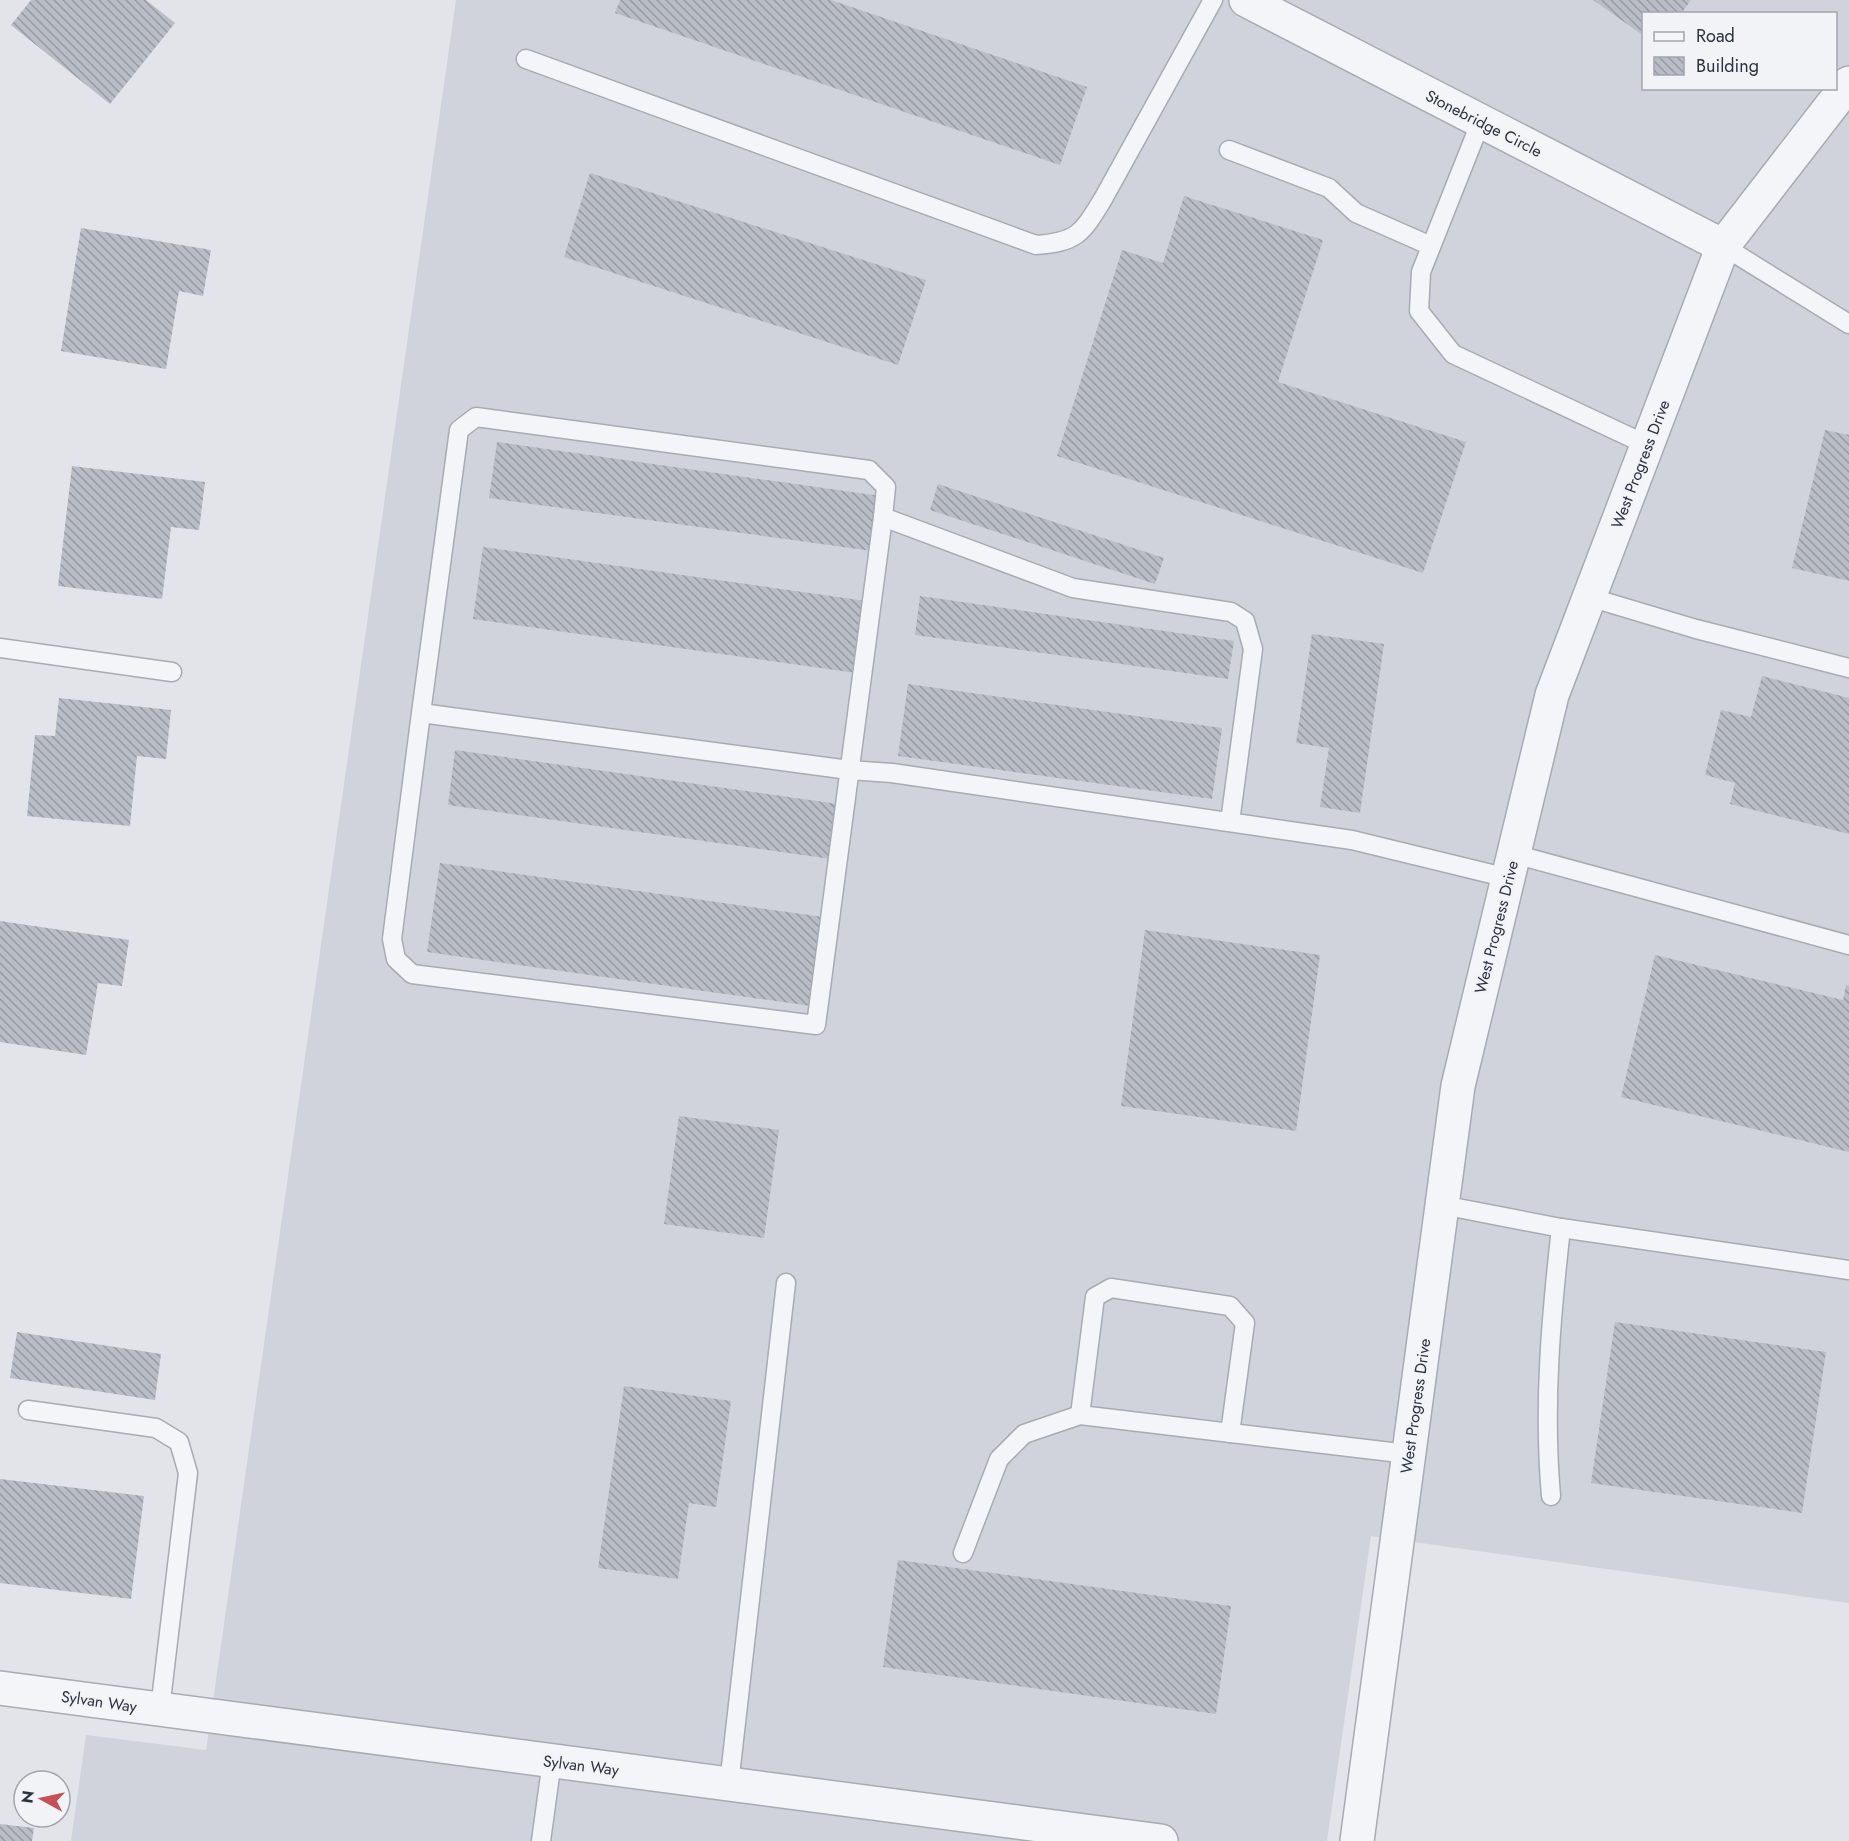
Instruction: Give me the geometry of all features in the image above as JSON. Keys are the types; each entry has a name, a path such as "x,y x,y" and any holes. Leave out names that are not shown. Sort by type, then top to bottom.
{"street":[{"name":"Stonebridge Circle","path":"1246,0 1723,246"},
{"name":"West Progress Drive","path":"1357,1841 1458,1086 1552,695 1723,246 1849,83"},
{"name":"Sylvan Way","path":"0,1688 1161,1841"}],"lane":[{"path":"526,59 1036,245 1062,243 1083,230 1103,199 1213,0"},
{"path":"1481,121 1421,272 1419,311 1453,354 1647,445"},
{"path":"1229,150 1329,188 1356,213 1431,246"},
{"path":"1723,246 1844,315"},
{"path":"476,417 869,470 886,487 883,517 816,1026 412,974 396,959 392,939 459,430 476,417"},
{"path":"883,517 1073,588 1232,612 1245,621 1253,649 1230,822"},
{"path":"1589,597 1696,629 1849,668"},
{"path":"0,648 172,672"},
{"path":"421,713 849,770 892,773 1352,840 1511,866 1849,945"},
{"path":"1442,1205 1561,1228 1849,1270"},
{"path":"1551,1496 1546,1440 1550,1330 1561,1228"},
{"path":"729,1784 786,1284"},
{"path":"1080,1415 1095,1297 1111,1288 1230,1306 1245,1323 1230,1433"},
{"path":"28,1410 156,1428 179,1442 188,1473 160,1709"},
{"path":"963,1553 999,1459 1024,1434 1080,1415 1408,1454"},
{"path":"540,1841 552,1761"}],"shaded area":[{"path":"456,0 1849,0 1849,1603 1371,1536 1327,1841 71,1841 86,1735 206,1750"}],"building":[{"path":"31,0 146,0 175,23 110,104 11,25"},
{"path":"620,0 831,0 1087,87 1060,165 615,13"},
{"path":"1593,0 1691,0 1682,12 1642,12 1642,35"},
{"path":"590,173 926,280 898,365 564,257"},
{"path":"1184,196 1323,240 1278,382 1466,442 1423,573 1057,456 1122,250 1163,263"},
{"path":"81,228 211,250 203,296 179,291 166,369 61,351"},
{"path":"1825,430 1849,435 1849,581 1792,568"},
{"path":"497,442 880,496 872,551 489,498"},
{"path":"72,466 205,482 199,530 171,527 162,599 58,586"},
{"path":"938,484 1164,558 1155,584 930,510"},
{"path":"483,547 866,601 856,673 473,619"},
{"path":"920,596 1234,641 1228,679 915,635"},
{"path":"1312,634 1384,644 1360,813 1320,807 1329,748 1296,743"},
{"path":"1762,676 1849,698 1849,834 1730,804 1735,783 1705,775 1721,710 1751,717"},
{"path":"908,684 1222,728 1212,799 898,756"},
{"path":"59,698 171,710 166,759 137,756 130,826 27,816 35,735 55,736"},
{"path":"455,750 838,804 831,859 448,805"},
{"path":"440,863 823,917 811,1006 427,952"},
{"path":"0,921 129,940 122,986 98,983 86,1055 0,1042"},
{"path":"1145,930 1320,955 1296,1131 1121,1106"},
{"path":"1655,955 1843,1000 1846,985 1849,986 1849,1152 1621,1097"},
{"path":"679,1116 779,1130 764,1238 664,1224"},
{"path":"1615,1322 1826,1352 1802,1513 1591,1483"},
{"path":"17,1332 161,1354 155,1400 10,1378"},
{"path":"624,1386 731,1401 716,1507 689,1503 678,1579 598,1568"},
{"path":"0,1479 144,1496 131,1599 0,1583"},
{"path":"898,1560 1231,1606 1216,1714 883,1667"},
{"path":"0,1824 12,1825 12,1829 34,1829 32,1841 0,1841"}]}
